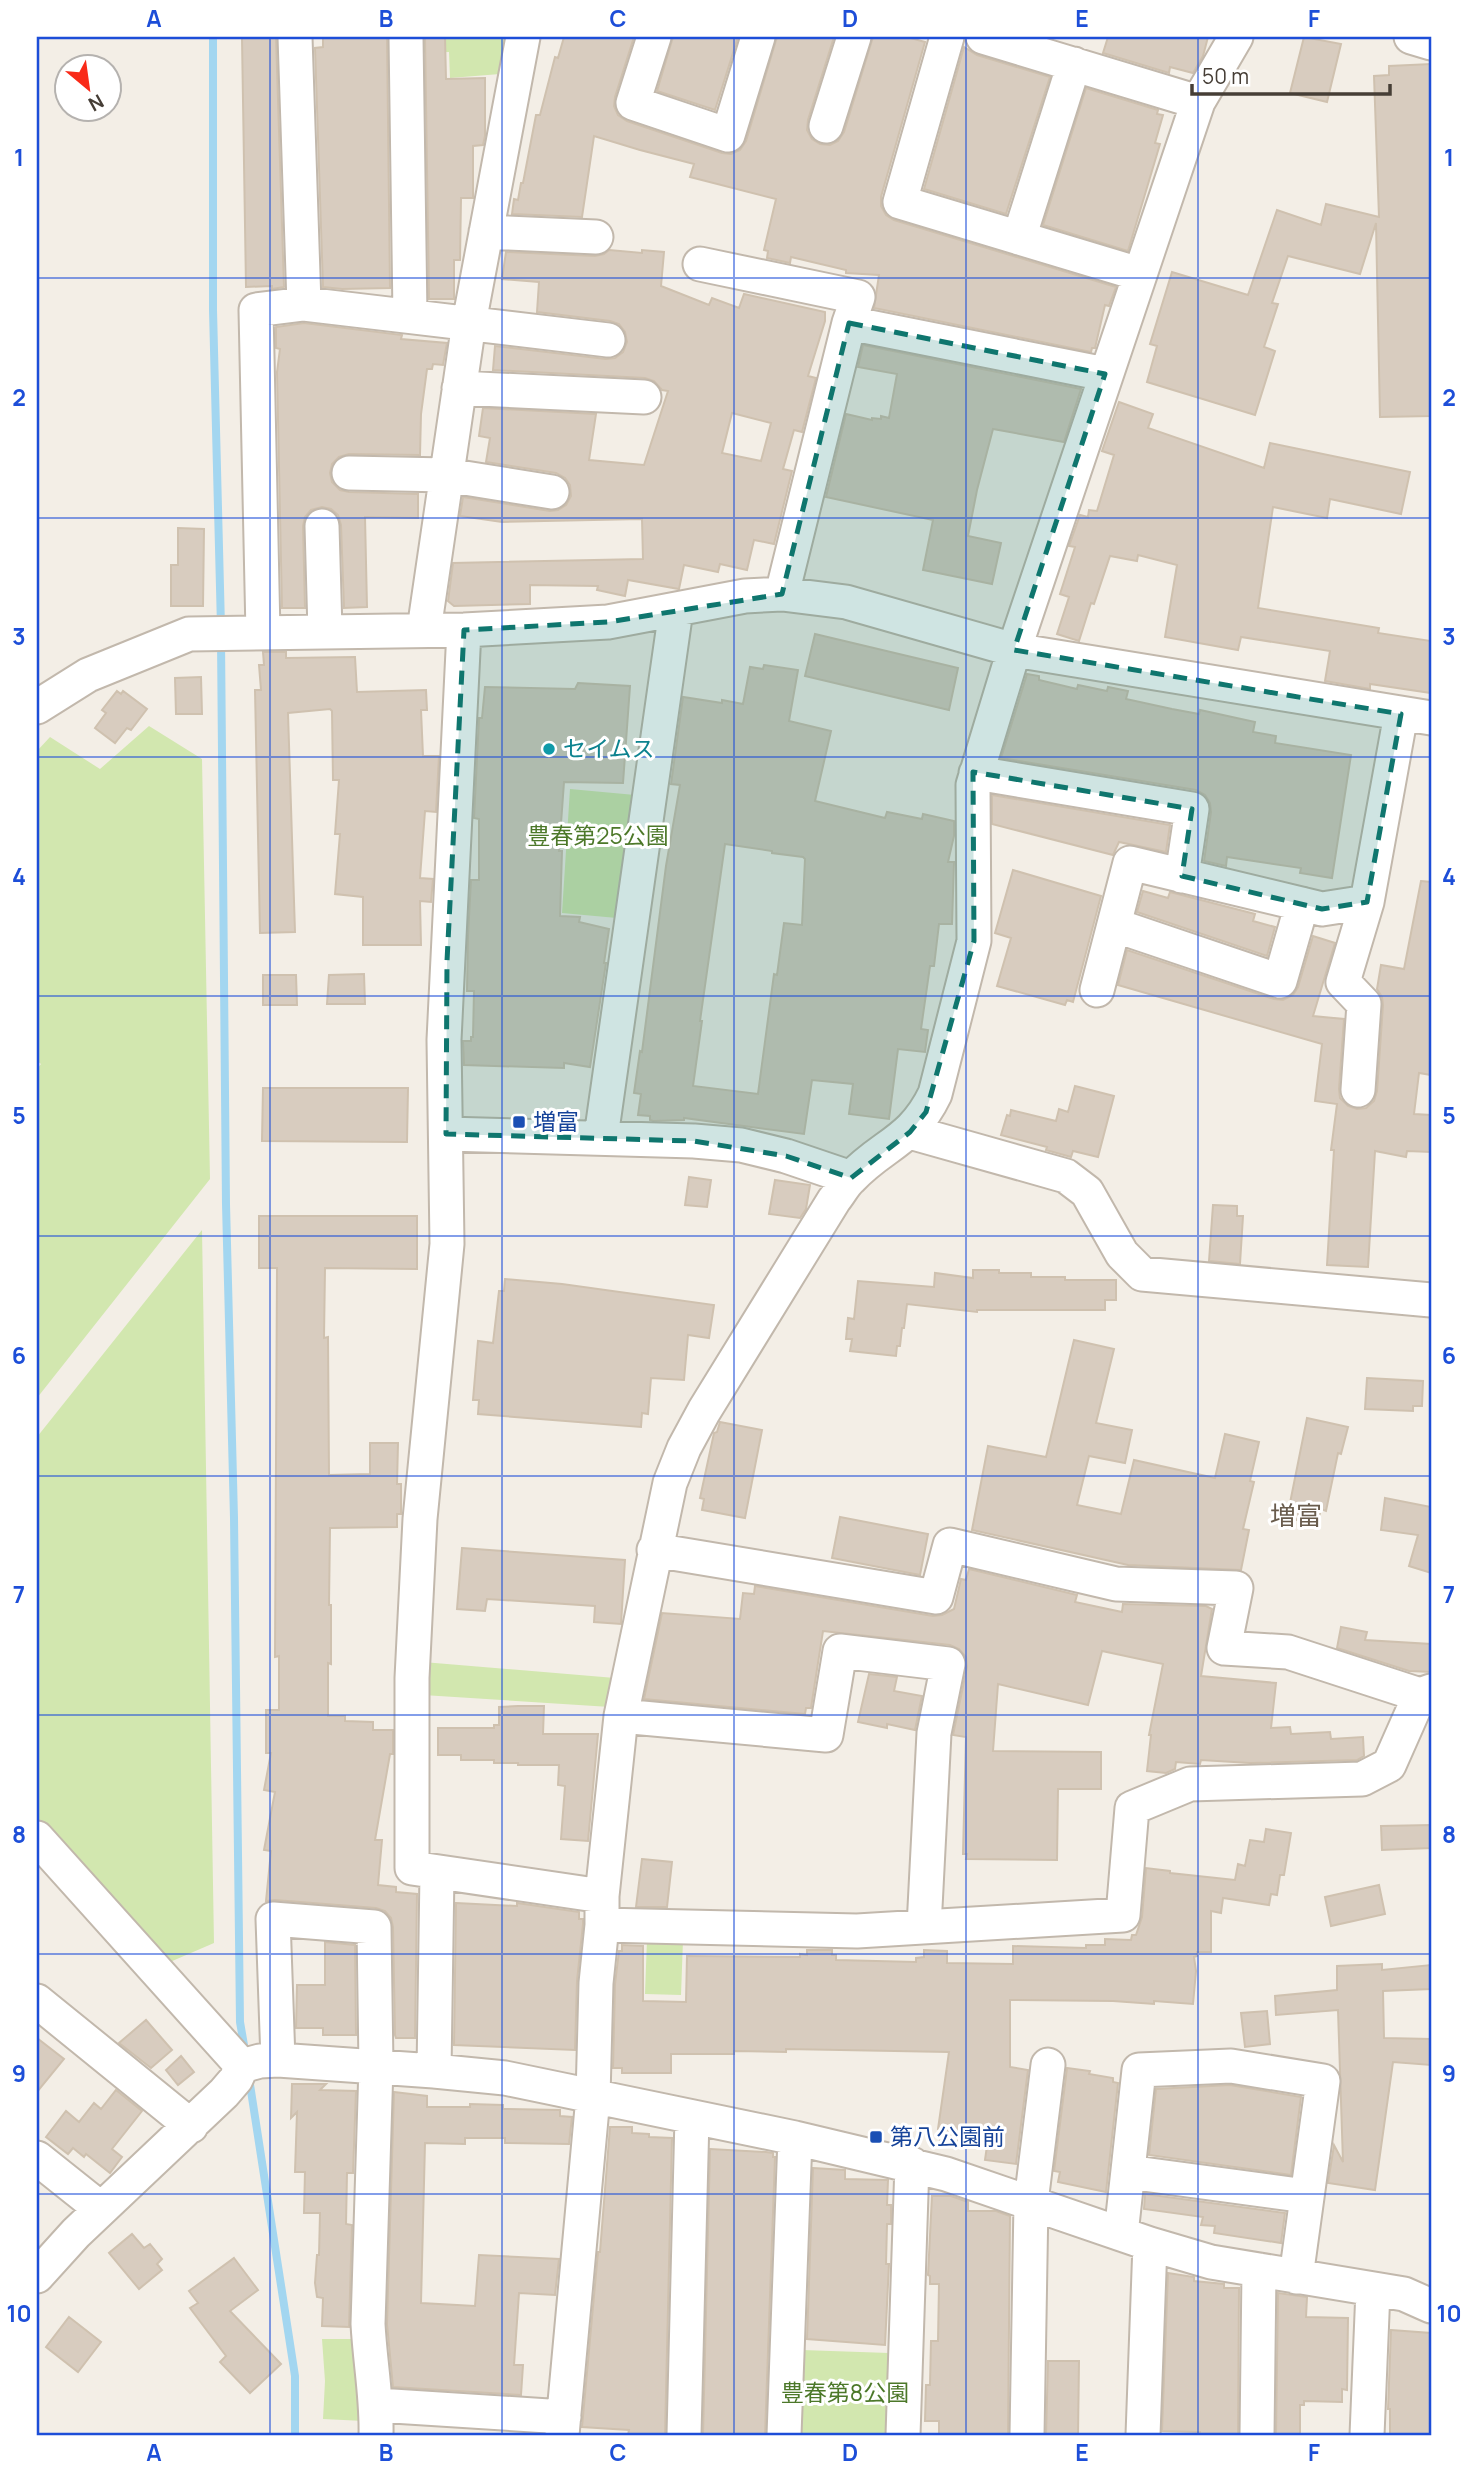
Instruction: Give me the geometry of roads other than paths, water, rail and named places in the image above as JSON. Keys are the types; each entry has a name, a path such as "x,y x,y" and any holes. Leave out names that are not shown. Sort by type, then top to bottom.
{"street":[{"path":"295,37 304,304"},
{"path":"406,37 410,316"},
{"path":"424,630 469,323 523,37"},
{"path":"654,37 633,103 728,135 758,37"},
{"path":"827,126 854,37"},
{"path":"947,37 900,202 1139,274"},
{"path":"983,37 1198,102"},
{"path":"278,2060 273,1919 374,1927 376,2066 368,2324 377,2420 563,2426 593,2097 596,1983 621,1716 670,1483 684,1448 704,1411 797,1259 851,1178 910,1132 926,1112 935,1094 974,941 973,785 976,773 1105,374 1198,102 1236,37"},
{"path":"1411,37 1431,43"},
{"path":"1019,238 1074,64"},
{"path":"486,232 596,237"},
{"path":"700,264 858,297 849,323 782,594"},
{"path":"263,633 256,310 304,304 608,340"},
{"path":"849,323 1105,374"},
{"path":"459,388 645,397"},
{"path":"349,473 446,475 552,492"},
{"path":"322,526 325,631"},
{"path":"37,707 88,675 189,634 464,629 608,622 745,596 782,594 846,602 1014,650 1416,716 1343,982 1364,1004 1358,1090"},
{"path":"601,1138 676,610"},
{"path":"464,629 444,1040 447,1244 420,1519 412,1678 412,1868 602,1911 856,1931 1123,1915 1132,1808 1190,1784 1362,1779 1389,1765 1425,1693 1288,1652 1224,1648 1236,1588 1116,1584 950,1545 936,1597 654,1550"},
{"path":"976,773 1192,809 1182,876"},
{"path":"1097,990 1130,863 1322,909 1367,902"},
{"path":"1114,925 1280,981 1302,904"},
{"path":"910,1132 1066,1176 1087,1192 1122,1254 1142,1274 1431,1300"},
{"path":"446,1134 694,1141 741,1146 786,1156 851,1178"},
{"path":"621,1716 826,1735 839,1651 948,1664 934,1732 924,1927"},
{"path":"37,1838 242,2066"},
{"path":"434,2070 437,1872"},
{"path":"37,2001 191,2126"},
{"path":"242,2066 278,2060 434,2070 505,2078 912,2165 1211,2262 1404,2294 1431,2306"},
{"path":"37,2276 102,2209 224,2093 236,2080 242,2066"},
{"path":"1027,2435 1031,2202 1048,2066"},
{"path":"1143,2435 1135,2239 1128,2172 1139,2070 1231,2066 1323,2081 1296,2277"},
{"path":"684,2435 692,2117"},
{"path":"784,2435 795,2138"},
{"path":"37,2158 102,2209"},
{"path":"902,2435 912,2165"},
{"path":"1128,2172 1306,2196"},
{"path":"1257,2435 1259,2270"},
{"path":"1367,2435 1373,2290"}],"waterway":[{"path":"213,37 213,310 221,627"},
{"path":"221,640 226,1204 234,1518 240,2022 245,2051"},
{"path":"249,2078 295,2376 295,2435"}],"place":[{"name":"セイムス","path":"549,749"},
{"name":"増富","path":"519,1122"},
{"name":"第八公園前","path":"876,2137"}],"district":[{"name":"増富","path":"1296,1516"}],"park label":[{"name":"豊春第25公園","path":"598,836"},
{"name":"豊春第8公園","path":"845,2393"}]}
